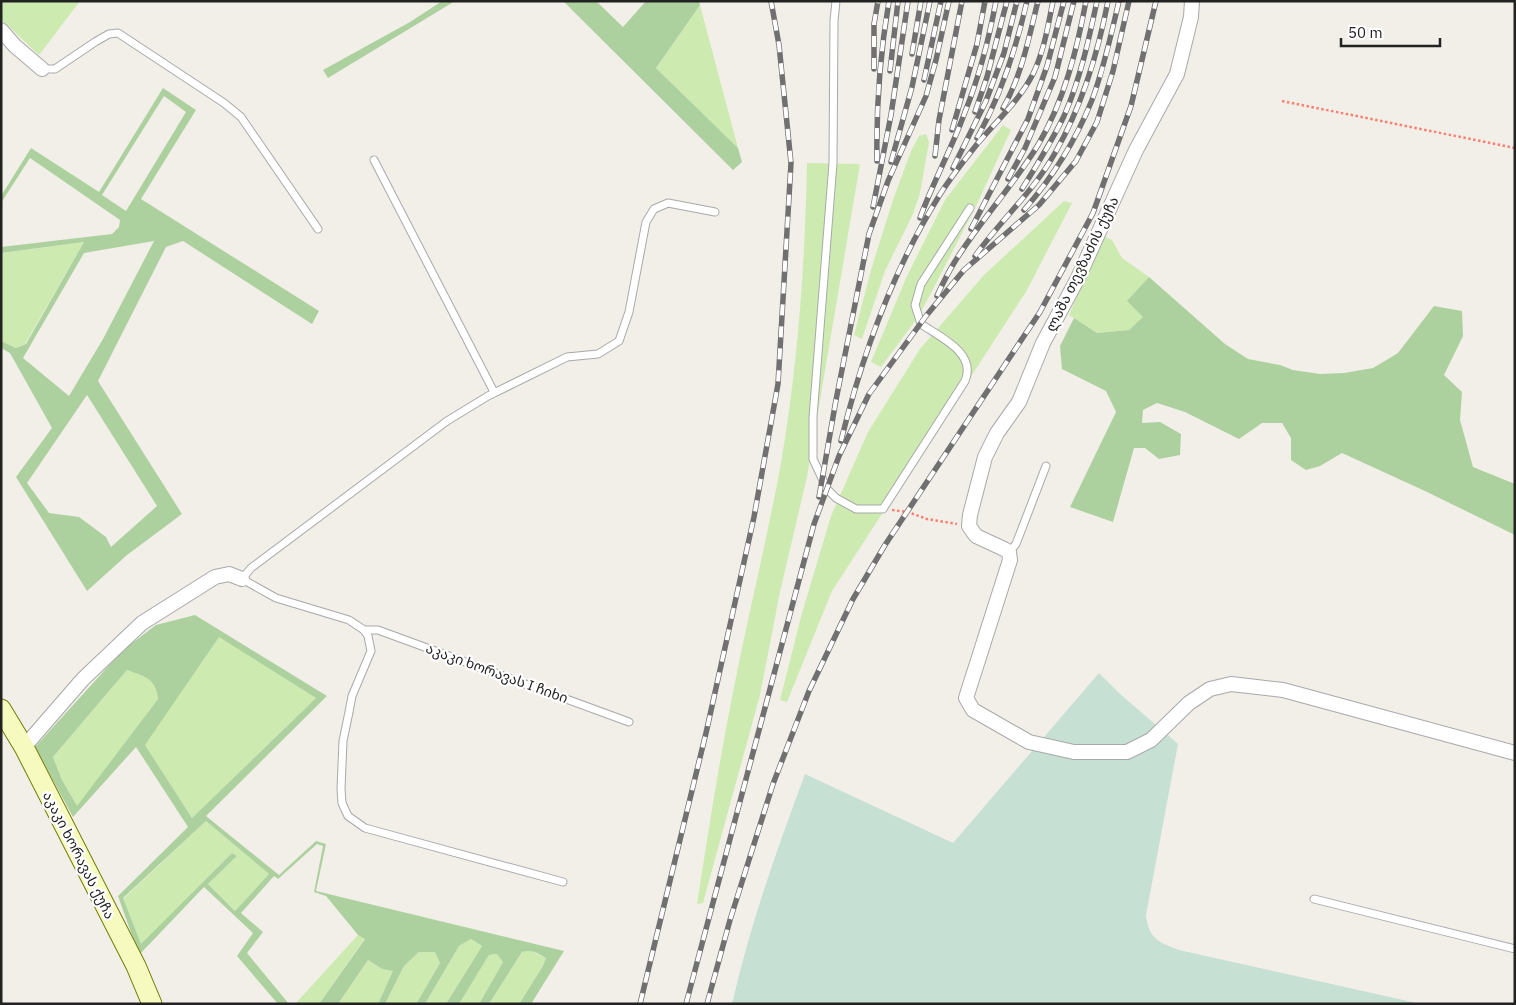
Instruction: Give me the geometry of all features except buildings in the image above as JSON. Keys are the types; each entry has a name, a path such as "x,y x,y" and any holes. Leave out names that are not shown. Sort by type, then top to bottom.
{"street":[{"name":"ლაშა თევზაძის ქუჩა","path":"969,526 970,515 985,457 997,433 1019,402 1042,343 1078,278 1136,150 1177,74 1191,17 1192,1"},
{"path":"1,30 15,46 42,69"},
{"path":"969,526 976,536 1009,552 1010,560 966,698 973,710 1028,742 1074,752 1127,752 1150,740 1189,703 1210,689 1231,684 1283,690 1515,753"},
{"path":"24,747 83,679 142,623 215,577 229,574 242,578"},
{"name":"აკაკი ხორავას ქუჩა","path":"1,709 24,747 136,966 152,1004"}],"lane":[{"path":"836,1 834,21 833,163 813,417 813,460 827,489 836,498 856,509 883,509 969,373 968,366 960,352 921,324 916,304 921,284 970,208"},
{"path":"42,69 55,69 109,34 118,33 224,103 241,117 318,229"},
{"path":"374,160 494,392"},
{"path":"563,882 365,828 348,816 342,803 341,789 344,741 352,696 371,651 370,642 364,630 349,620 276,598 242,578 251,568 447,422 494,392 568,357 598,354 619,341 629,312 646,222 654,209 668,203 715,212"},
{"path":"1009,552 1016,544 1046,466"},
{"name":"აკაკი ხორავას I ჩიხი","path":"364,630 378,630 629,722"},
{"path":"1314,899 1515,949"}],"path":[{"path":"1282,101 1515,148"},
{"path":"883,509 908,512 927,520 969,526"}],"green space":[{"path":"1,1 80,1 39,55 1,19"},
{"path":"442,1 455,1 328,78 323,70 410,22"},
{"path":"563,1 596,1 623,27 646,1 699,1 700,5 656,68 738,148 742,162 733,170"},
{"path":"700,5 738,148 656,68"},
{"path":"163,88 196,110 141,199 319,311 312,324 183,241 166,247 98,381 182,514 127,555 87,591 16,477 52,428 10,353 1,348 1,341 16,348 26,344 84,242 1,253 1,247 112,234 119,227 120,220 30,158 1,203 1,196 31,148 99,192","holes":["164,96 186,112 126,211 102,195","154,241 103,339 69,396 23,358 84,253","87,395 157,506 111,547 106,537 79,517 49,513 27,483"]},
{"path":"1003,125 1011,130 977,204 918,317 881,367 871,362 907,276 945,200"},
{"path":"926,134 929,142 920,193 913,214 885,271 862,339 854,335 871,270 911,151 919,136"},
{"path":"807,163 860,164 807,477 780,592 760,695 703,903 697,904 728,718 776,492 787,426 800,313"},
{"path":"1064,201 1072,203 1027,290 832,591 787,702 780,700 802,613 831,516 868,432 920,349 984,275"},
{"path":"1103,236 1112,240 1122,258 1149,277 1128,301 1144,317 1129,330 1097,333 1069,315"},
{"path":"84,242 25,344 16,348 1,341 1,253"},
{"path":"1149,277 1225,344 1248,359 1280,365 1293,370 1320,374 1344,373 1373,368 1398,353 1434,306 1462,311 1463,336 1444,375 1462,392 1460,420 1473,467 1515,484 1515,535 1342,453 1320,466 1306,470 1291,460 1291,438 1282,423 1262,423 1239,439 1185,412 1157,403 1143,410 1142,423 1160,422 1181,434 1180,455 1159,459 1145,448 1134,448 1113,522 1070,507 1116,412 1106,391 1062,369 1060,346 1074,318 1097,333 1129,330 1143,317 1127,301"},
{"path":"195,615 327,696 206,816 279,875 316,841 326,844 316,891 564,951 531,1004 519,1004 546,958 529,951 522,952 489,1004 479,1004 503,962 497,954 489,955 459,1004 446,1004 482,946 471,939 459,946 425,1004 416,1004 440,963 435,952 419,952 404,966 385,1004 378,1004 393,971 382,969 368,960 338,1004 319,1004 365,939 358,935 326,896 314,892 323,846 317,844 278,879 274,876 241,913 263,932 247,953 289,1004 278,1004 237,956 253,933 204,887 139,955 118,896 188,827 136,747 73,817 35,747 123,650 156,625","holes":["219,637 316,698 192,818 145,745","127,670 152,682 158,699 77,806 62,780 53,757","206,821 269,874 235,911 208,884 237,856 232,853 141,944 123,898"]},
{"path":"219,636 316,698 192,818 144,744"},
{"path":"127,670 152,682 158,699 77,807 62,780 53,757"},
{"path":"1099,673 1119,693 1178,744 1146,915 1152,935 1165,945 1179,950 1421,1004 732,1004 747,945 765,888 805,774 953,843"},
{"path":"206,821 269,874 235,911 208,884 237,856 232,853 141,945 123,899"},
{"path":"358,935 365,938 319,1004 295,1004"},
{"path":"471,939 482,946 446,1004 425,1004 459,946"},
{"path":"529,950 546,958 519,1004 489,1004 522,952"},
{"path":"419,952 435,952 440,963 416,1004 385,1004 404,966"},
{"path":"497,954 503,962 479,1004 459,1004 489,955"},
{"path":"368,960 382,969 394,971 378,1004 338,1004"}],"railway":[{"path":"640,1004 706,733 754,517 778,384 791,163 779,45 771,1"},
{"path":"874,69 874,24 878,1"},
{"path":"877,161 879,81 889,1"},
{"path":"890,71 898,1"},
{"path":"873,207 891,115 908,1"},
{"path":"912,54 921,1"},
{"path":"891,162 912,87 930,1"},
{"path":"924,80 941,1"},
{"path":"819,497 869,234 888,181 926,96 949,1"},
{"path":"935,156 939,120 962,1"},
{"path":"952,130 977,44 985,1"},
{"path":"920,218 975,85 996,1"},
{"path":"975,112 987,77 1007,1"},
{"path":"953,168 986,101 1004,53 1017,1"},
{"path":"977,138 986,122 1007,71 1027,1"},
{"path":"1003,108 1020,69 1038,1"},
{"path":"841,441 869,346 880,315 907,254 922,225 951,178 974,148 1013,104 1033,74 1045,38 1053,1"},
{"path":"971,229 1028,119 1047,66 1064,1"},
{"path":"1008,179 1025,148 1055,77 1074,1"},
{"path":"937,296 964,248 1028,160 1047,128 1068,75 1086,1"},
{"path":"1022,189 1054,135 1070,102 1084,59 1097,1"},
{"path":"975,256 1047,167 1065,135 1088,79 1108,1"},
{"path":"1024,210 1062,158 1086,115 1100,76 1119,1"},
{"path":"686,1004 814,524 839,456 869,394 926,316 964,270 1039,205 1076,161 1097,122 1113,71 1129,1"},
{"path":"707,1004 730,920 773,784 809,691 853,599 885,545 1040,312 1093,213 1131,106 1156,1"}]}
